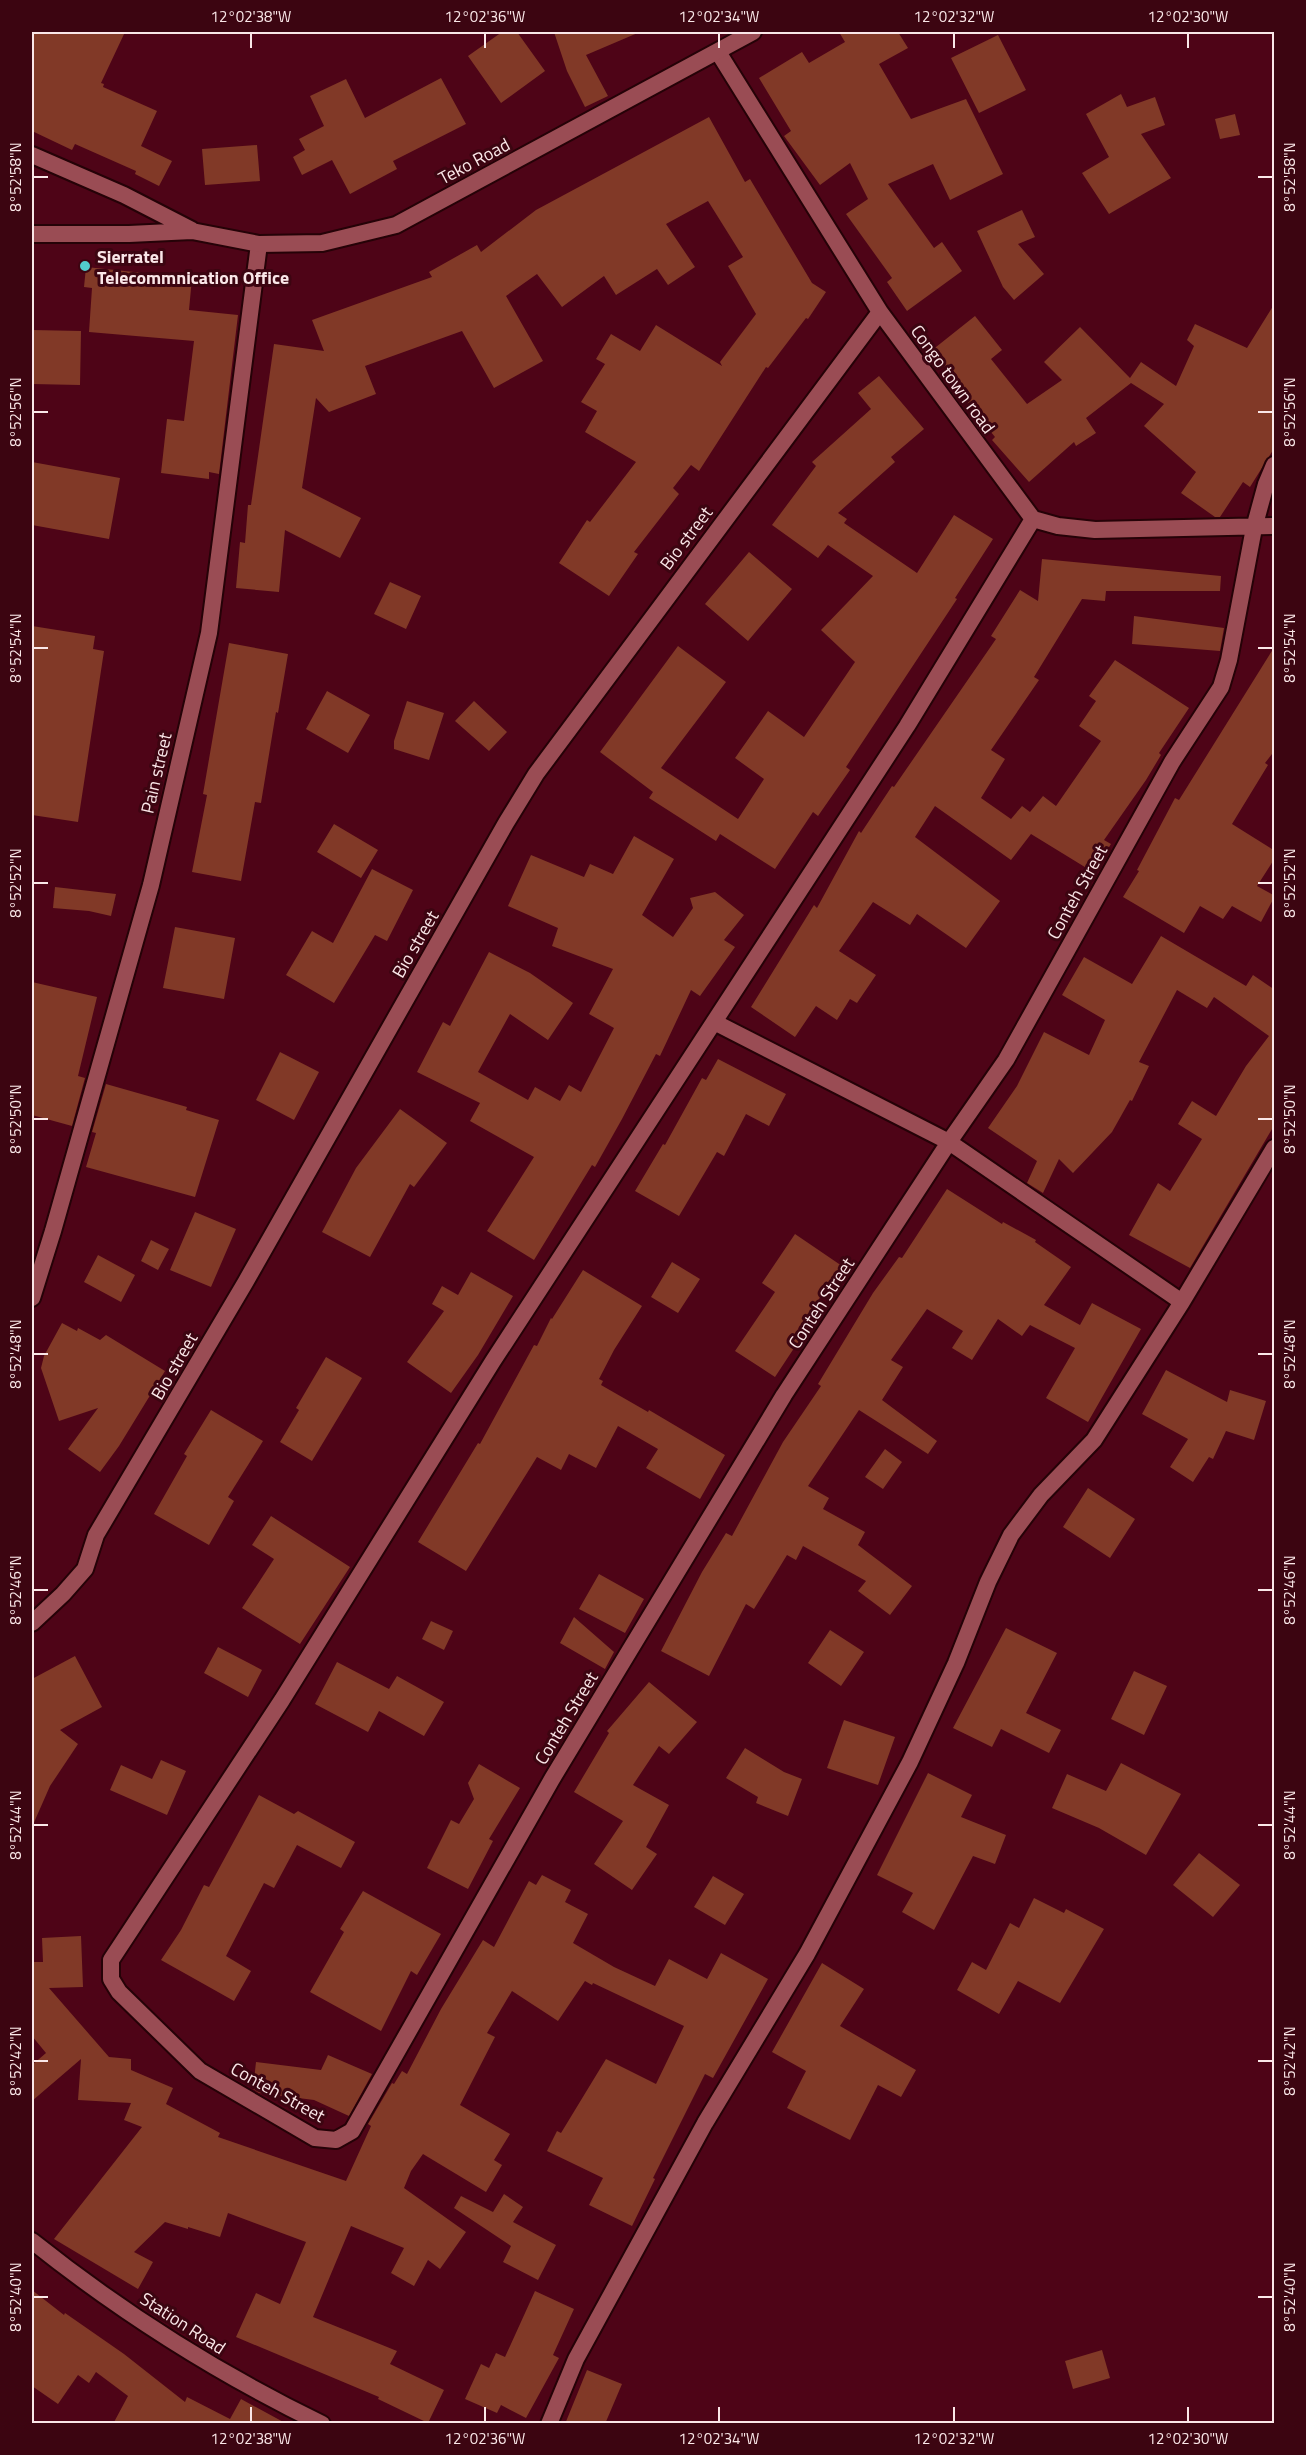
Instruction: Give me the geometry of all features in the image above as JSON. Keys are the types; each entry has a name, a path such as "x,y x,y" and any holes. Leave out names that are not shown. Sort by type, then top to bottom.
{"street":[{"name":"Teko Road","path":"32,234 129,234 192,231 259,244 322,243 396,225 753,32"},
{"name":"Congo town road","path":"718,52 880,312 1033,519"},
{"name":"Teko Road","path":"32,155 124,195 192,231"},
{"name":"Pain street","path":"32,1298 53,1232 151,885 209,633 259,244"},
{"name":"Bio street","path":"32,1623 63,1594 85,1569 96,1535 217,1331 536,774 880,312"},
{"name":"Conteh Street","path":"1033,519 906,726 493,1361 282,1700 111,1960 111,1979 119,1992 200,2071 315,2138 336,2140 352,2131 558,1769 784,1395 949,1142 1006,1060 1172,762 1221,687 1229,660 1254,528 1266,484 1275,465"},
{"path":"1033,519 1058,526 1095,530 1275,526"},
{"path":"714,1022 949,1142 1182,1302"},
{"path":"549,2424 576,2359 705,2123 807,1954 910,1762 956,1663 988,1582 1011,1535 1041,1495 1094,1440 1182,1302 1275,1148"},
{"name":"Station Road","path":"32,2241 68,2270 204,2361 322,2424"}],"building":[{"path":"32,32 125,32 101,83 104,84 103,87 157,111 141,146 172,161 159,186 135,174 136,171 75,144 72,150 32,131"},
{"path":"502,32 517,32 545,71 501,103 468,56"},
{"path":"554,32 640,32 586,55 608,96 585,107 567,71"},
{"path":"839,32 898,32 908,48 879,64 911,119 966,99 1003,174 950,200 933,164 888,184 934,248 942,242 962,271 907,311 887,282 892,278 846,214 868,199 850,163 820,185 784,136 791,131 759,78 802,52 809,63 845,42"},
{"path":"998,35 1026,90 979,113 951,58"},
{"path":"441,78 466,124 393,161 397,169 350,194 332,160 302,175 293,157 305,150 299,139 324,126 310,96 346,79 365,118"},
{"path":"1121,94 1127,107 1155,97 1165,125 1141,134 1171,178 1109,214 1082,173 1109,157 1086,114"},
{"path":"1235,114 1240,135 1220,139 1215,119"},
{"path":"709,117 745,182 750,179 812,283 826,292 808,319 806,318 768,368 766,367 699,471 691,465 673,488 679,494 634,552 638,554 609,596 559,563 587,520 590,522 636,462 585,432 597,411 581,402 605,364 596,359 611,334 640,351 656,325 722,366 720,362 756,314 728,266 743,257 708,201 666,224 695,267 668,285 657,269 616,295 604,276 562,307 537,274 506,296 543,361 494,388 462,331 365,366 376,394 329,412 316,398 302,488 361,518 340,558 285,530 279,592 236,588 240,542 245,543 248,505 251,505 274,344 324,351 312,320 432,277 429,272 477,245 481,252 536,210"},
{"path":"257,145 260,181 205,185 202,149"},
{"path":"1022,210 1035,237 1018,244 1044,274 1014,300 1003,287 977,231"},
{"path":"86,267 192,278 189,310 238,315 219,474 209,472 209,479 161,473 167,419 184,421 194,341 89,332 92,288 84,287"},
{"path":"1275,303 1275,447 1250,487 1243,482 1220,517 1215,517 1181,493 1196,472 1144,426 1164,404 1131,383 1086,418 1096,433 1076,446 1074,442 1029,482 992,440 995,437 965,400 969,397 931,351 975,316 1002,350 991,359 1027,404 1062,380 1044,362 1080,327 1130,378 1141,362 1176,386 1194,346 1187,340 1195,324 1247,348"},
{"path":"32,330 81,331 80,385 32,384"},
{"path":"879,376 924,429 891,457 895,462 838,513 847,519 844,523 917,573 954,515 993,539 955,598 957,599 846,767 850,770 818,816 813,812 775,869 720,834 716,841 649,798 653,792 600,752 678,646 726,682 661,768 738,819 764,779 735,758 768,711 804,737 855,662 821,630 873,576 828,545 818,558 772,525 816,466 812,462 871,409 858,393"},
{"path":"32,462 120,478 109,539 32,525"},
{"path":"749,552 792,589 748,641 705,604"},
{"path":"1042,559 1221,576 1220,591 1106,591 1105,601 1082,599 1034,677 1039,680 991,750 1005,759 981,798 1011,819 1022,806 1030,812 1043,796 1056,806 1101,741 1079,726 1096,701 1089,696 1115,660 1189,708 1159,753 1161,755 1146,780 1104,840 1111,844 1093,872 1031,834 1011,860 935,806 915,837 1000,901 966,948 917,914 910,925 873,902 839,951 876,975 857,1003 850,999 837,1020 816,1006 795,1037 751,1007 814,905 817,908 859,831 861,833 892,786 894,787 996,639 991,636 1020,590 1038,601"},
{"path":"390,582 421,596 406,629 374,614"},
{"path":"1134,616 1224,628 1220,651 1132,644"},
{"path":"32,626 95,636 93,649 104,651 78,822 32,815"},
{"path":"229,643 288,654 261,803 255,802 241,881 192,872 207,795 203,794"},
{"path":"1275,646 1275,750 1265,763 1268,765 1232,824 1275,851 1275,858 1257,886 1275,896 1261,922 1232,906 1223,919 1200,906 1184,933 1123,897 1139,871 1137,870 1175,798 1179,800"},
{"path":"327,691 370,715 348,753 306,729"},
{"path":"407,701 444,713 429,760 394,749 394,741"},
{"path":"474,701 507,732 489,751 455,721"},
{"path":"334,824 378,850 361,878 317,852"},
{"path":"634,836 674,859 642,915 673,937 693,908 690,898 715,892 744,915 724,940 735,947 700,996 691,990 660,1056 656,1054 595,1167 592,1165 534,1260 487,1231 534,1157 470,1121 480,1103 417,1072 443,1022 450,1026 489,952 530,973 573,1003 548,1040 510,1014 478,1072 528,1100 535,1087 560,1101 569,1085 581,1092 614,1028 589,1014 613,969 552,946 558,928 508,906 531,855 584,877 590,864 613,874"},
{"path":"372,869 413,890 387,941 375,935 334,1003 286,975 312,931 333,943"},
{"path":"55,887 116,894 111,916 89,911 53,908"},
{"path":"175,927 235,938 224,999 163,988"},
{"path":"1161,936 1246,986 1253,975 1275,990 1275,1124 1190,1268 1129,1235 1158,1183 1170,1191 1202,1139 1178,1124 1192,1101 1216,1116 1246,1066 1269,1036 1214,997 1207,1008 1177,990 1139,1062 1149,1066 1132,1101 1130,1100 1112,1132 1073,1173 1059,1159 1043,1193 1027,1183 1037,1161 988,1128 1017,1086 1044,1032 1089,1055 1105,1020 1062,995 1084,957 1132,984"},
{"path":"32,982 97,997 78,1076 85,1078 72,1126 32,1115"},
{"path":"280,1052 319,1072 294,1120 256,1100"},
{"path":"718,1059 786,1094 769,1126 746,1114 724,1156 717,1152 679,1216 635,1191 663,1144 665,1145 702,1078 706,1080"},
{"path":"106,1084 187,1107 186,1110 219,1120 195,1197 86,1167 96,1133 92,1132"},
{"path":"400,1109 447,1143 414,1187 410,1184 370,1257 322,1232 356,1168"},
{"path":"947,1189 1002,1224 1003,1222 1036,1240 1035,1242 1071,1267 1044,1305 1080,1325 1092,1303 1141,1329 1088,1422 1046,1398 1075,1348 1030,1325 1022,1336 998,1319 972,1360 952,1348 963,1331 927,1309 891,1360 903,1367 882,1400 937,1441 928,1454 859,1410 808,1486 829,1498 823,1509 865,1532 858,1545 912,1586 890,1615 858,1591 866,1581 803,1546 796,1560 787,1555 754,1609 746,1604 709,1676 661,1651 702,1572 726,1533 732,1536 783,1442 821,1386 818,1384 873,1293 899,1257 902,1258"},
{"path":"195,1212 236,1229 211,1287 170,1270"},
{"path":"795,1234 842,1266 798,1329 804,1333 775,1377 735,1351 775,1292 762,1283"},
{"path":"151,1240 169,1249 158,1270 141,1261"},
{"path":"98,1255 135,1275 121,1302 84,1282"},
{"path":"672,1262 700,1279 678,1313 651,1297"},
{"path":"583,1270 642,1306 614,1350 599,1379 603,1381 601,1385 648,1412 649,1410 725,1455 700,1499 646,1468 658,1449 618,1426 596,1468 569,1454 561,1470 537,1457 466,1571 418,1542 478,1443 480,1444 534,1345 537,1346 551,1318"},
{"path":"471,1272 513,1296 478,1355 451,1393 407,1362 444,1311 432,1304 442,1286 458,1295"},
{"path":"62,1323 77,1331 78,1328 100,1340 106,1335 165,1371 119,1446 100,1472 68,1449 98,1408 59,1421 41,1368 44,1356"},
{"path":"326,1357 362,1378 312,1461 280,1442 299,1410 296,1408"},
{"path":"1166,1370 1227,1402 1230,1390 1266,1401 1254,1440 1226,1431 1213,1459 1209,1457 1193,1482 1170,1467 1188,1439 1142,1414"},
{"path":"211,1410 263,1441 228,1497 234,1501 209,1545 154,1514 187,1456 184,1454"},
{"path":"885,1449 902,1462 883,1489 865,1477"},
{"path":"1088,1488 1135,1519 1110,1558 1063,1527"},
{"path":"271,1516 350,1567 300,1644 242,1608 274,1559 252,1545"},
{"path":"599,1574 644,1599 625,1633 579,1609"},
{"path":"574,1617 614,1652 605,1669 560,1643"},
{"path":"431,1621 453,1631 444,1650 422,1639"},
{"path":"1006,1628 1057,1653 1026,1713 1061,1730 1049,1753 1001,1729 992,1747 953,1728"},
{"path":"830,1630 864,1652 841,1686 808,1663"},
{"path":"218,1647 262,1670 248,1697 204,1673"},
{"path":"75,1656 102,1707 60,1730 78,1744 50,1786 32,1827 32,1679"},
{"path":"337,1662 389,1689 397,1676 444,1702 424,1736 379,1711 368,1732 315,1704"},
{"path":"1134,1671 1167,1686 1144,1735 1111,1719"},
{"path":"649,1682 697,1722 669,1754 659,1746 633,1785 669,1805 646,1847 657,1854 632,1890 594,1864 623,1821 574,1792 609,1733 607,1731"},
{"path":"844,1720 895,1737 878,1785 827,1768"},
{"path":"745,1748 784,1772 802,1779 788,1816 756,1803 758,1797 726,1778"},
{"path":"161,1760 186,1771 167,1815 110,1790 121,1765 152,1779"},
{"path":"1121,1763 1181,1794 1146,1855 1099,1828 1052,1808 1067,1774 1106,1791"},
{"path":"479,1764 520,1788 489,1839 493,1841 468,1889 427,1868 451,1820 459,1824 474,1799 468,1783"},
{"path":"928,1773 972,1795 961,1817 1006,1835 995,1864 973,1856 934,1930 902,1912 913,1893 877,1875"},
{"path":"259,1795 294,1814 298,1811 355,1842 341,1868 297,1845 274,1888 264,1883 226,1956 251,1971 234,2001 161,1960 181,1930 204,1885 209,1887"},
{"path":"1199,1853 1240,1885 1213,1917 1173,1885"},
{"path":"542,1875 571,1890 565,1902 588,1914 573,1943 614,1967 655,1986 669,1959 707,1979 721,1953 768,1979 713,2078 705,2074 653,2178 655,2179 632,2226 589,2205 603,2178 547,2151 557,2131 561,2133 606,2059 656,2084 684,2026 585,1981 558,2021 512,1991 487,2033 495,2037 460,2105 510,2134 494,2160 502,2165 486,2192 423,2154 411,2171 404,2188 466,2232 440,2269 428,2260 414,2286 391,2273 404,2248 351,2226 313,2317 397,2351 390,2364 444,2390 428,2423 378,2399 379,2397 236,2337 256,2293 280,2304 306,2242 228,2213 220,2237 165,2222 134,2252 153,2262 138,2289 54,2239 142,2127 124,2120 131,2103 78,2100 81,2059 32,2101 32,2065 46,2053 32,2036 32,1962 43,1962 42,1938 81,1936 83,1987 49,1988 109,2057 131,2059 131,2070 173,2088 166,2104 220,2133 218,2137 346,2181 371,2126 368,2124 392,2083 394,2084 402,2071 407,2074 441,2009 483,1940 494,1947 529,1881 536,1885"},
{"path":"713,1876 744,1894 725,1925 694,1907"},
{"path":"363,1891 441,1934 417,1975 411,1971 381,2031 310,1992 344,1932 340,1929"},
{"path":"1034,1898 1064,1913 1066,1909 1104,1929 1060,2003 1018,1981 999,2014 957,1990 972,1962 986,1970 1010,1923 1019,1928"},
{"path":"822,1963 864,1989 840,2026 916,2070 901,2097 878,2085 850,2140 787,2108 806,2071 772,2052"},
{"path":"328,2055 372,2074 349,2116 314,2100 259,2093 253,2089 256,2062 321,2070"},
{"path":"504,2194 523,2207 513,2222 556,2245 538,2280 503,2262 511,2246 454,2208 461,2196 493,2212"},
{"path":"32,2290 64,2315 65,2313 124,2354 185,2402 187,2397 230,2419 241,2399 287,2424 113,2424 128,2396 96,2372 89,2383 78,2375 58,2404 32,2386"},
{"path":"535,2291 574,2309 553,2355 559,2358 526,2418 501,2405 497,2413 465,2399 481,2364 489,2368 496,2353 505,2357"},
{"path":"1102,2350 1110,2378 1073,2389 1065,2361"},
{"path":"587,2370 622,2384 605,2424 565,2424"}],"place":[{"name":"Sierratel Telecommnication Office","path":"85,266"}]}
